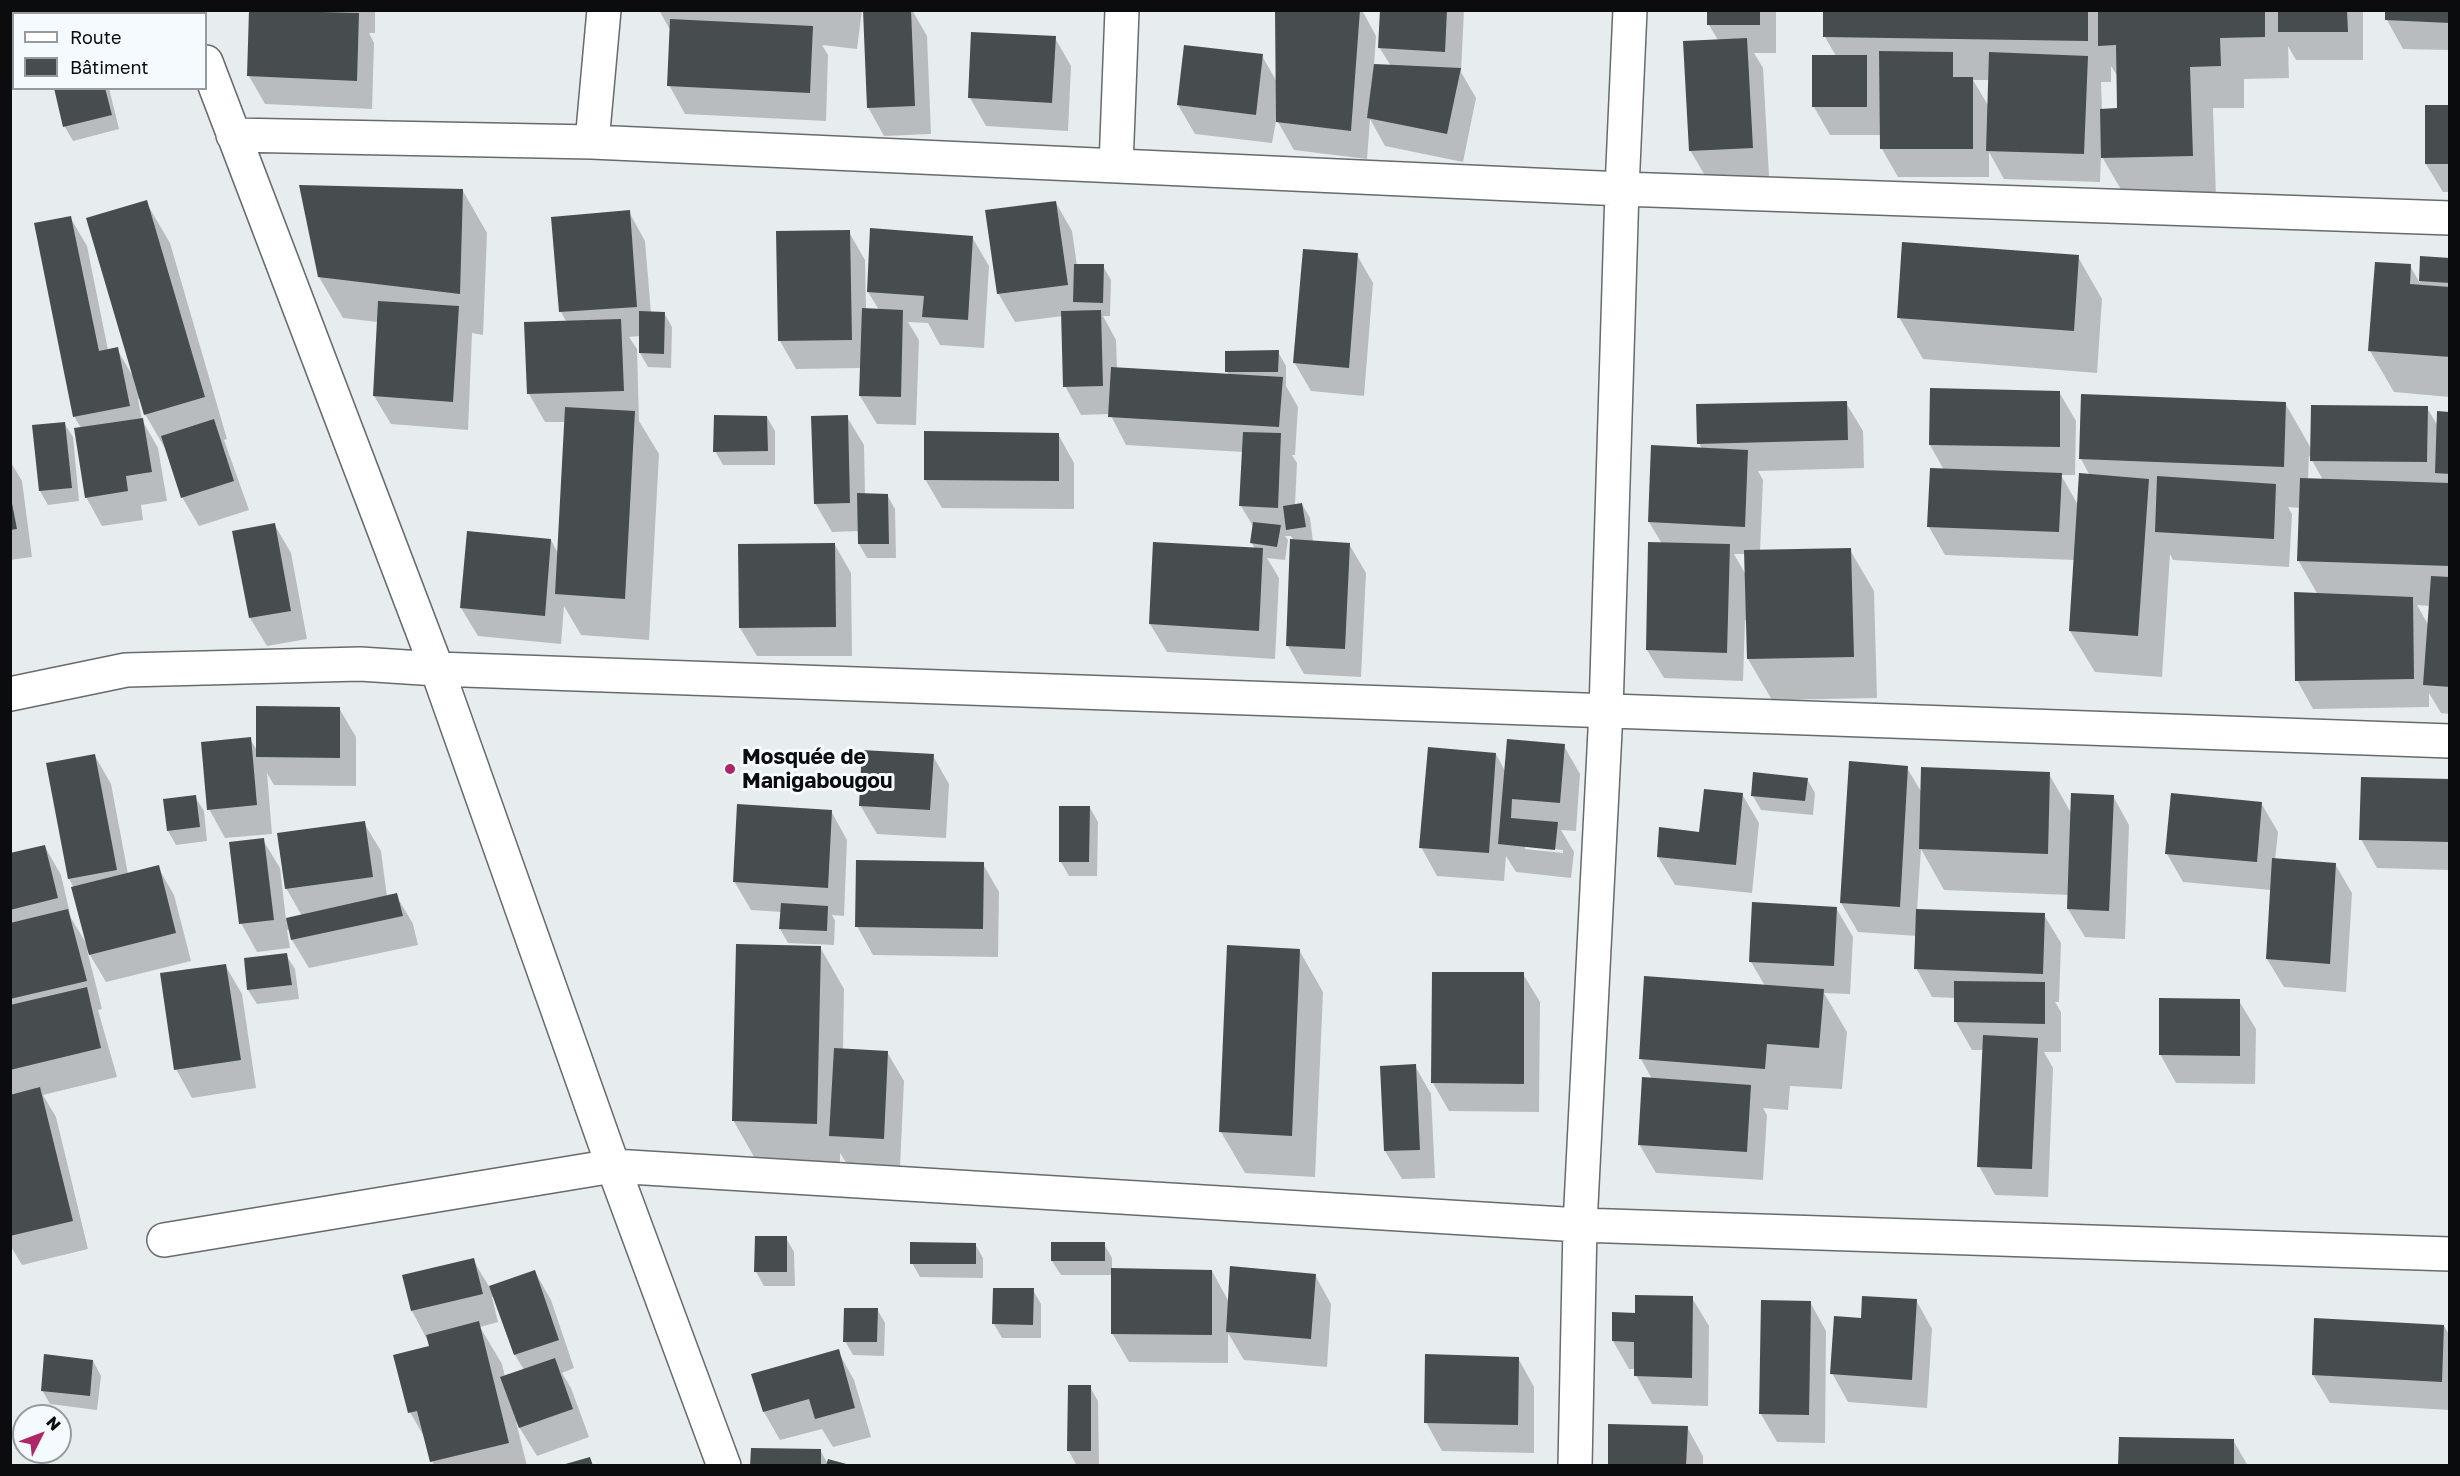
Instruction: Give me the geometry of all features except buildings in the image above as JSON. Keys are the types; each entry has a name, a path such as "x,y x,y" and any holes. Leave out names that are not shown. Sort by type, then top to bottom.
{"street":[{"path":"592,142 604,10"},
{"path":"1116,166 1122,10"},
{"path":"1575,1466 1581,1225 1606,711 1622,189 1630,10"},
{"path":"207,65 436,669 613,1166 724,1466"},
{"path":"233,135 592,142 1622,189 2450,218"},
{"path":"10,694 126,670 360,664 436,669 2450,741"},
{"path":"164,1240 613,1166 1581,1225 2450,1254"}],"place":[{"name":"Mosquée de Manigabougou","path":"730,769"}]}
